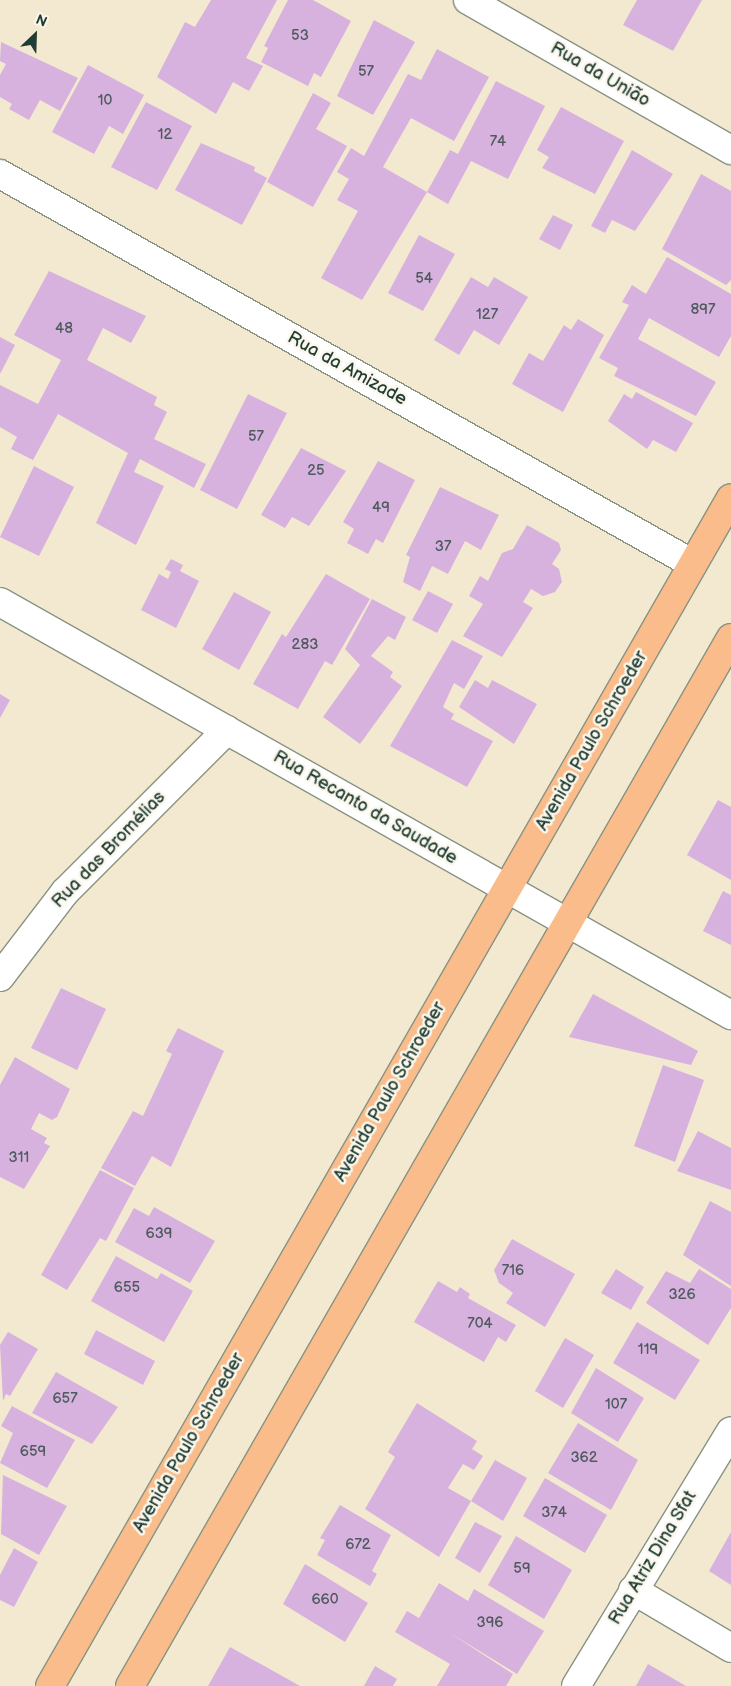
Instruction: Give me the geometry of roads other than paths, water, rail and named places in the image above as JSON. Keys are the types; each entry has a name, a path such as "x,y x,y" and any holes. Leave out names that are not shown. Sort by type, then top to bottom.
{"main road":[{"name":"Avenida Paulo Schroeder","path":"50,1686 731,498"},
{"path":"130,1686 731,638"}],"street":[{"name":"Rua da União","path":"468,0 731,150"},
{"name":"Rua da Amizade","path":"0,174 693,564"},
{"name":"Rua Recanto da Saudade","path":"0,602 731,1015"},
{"name":"Rua das Bromélias","path":"0,977 64,892 227,730"},
{"name":"Rua Atriz Dina Sfat","path":"576,1686 731,1431"},
{"path":"633,1590 731,1648"}]}
